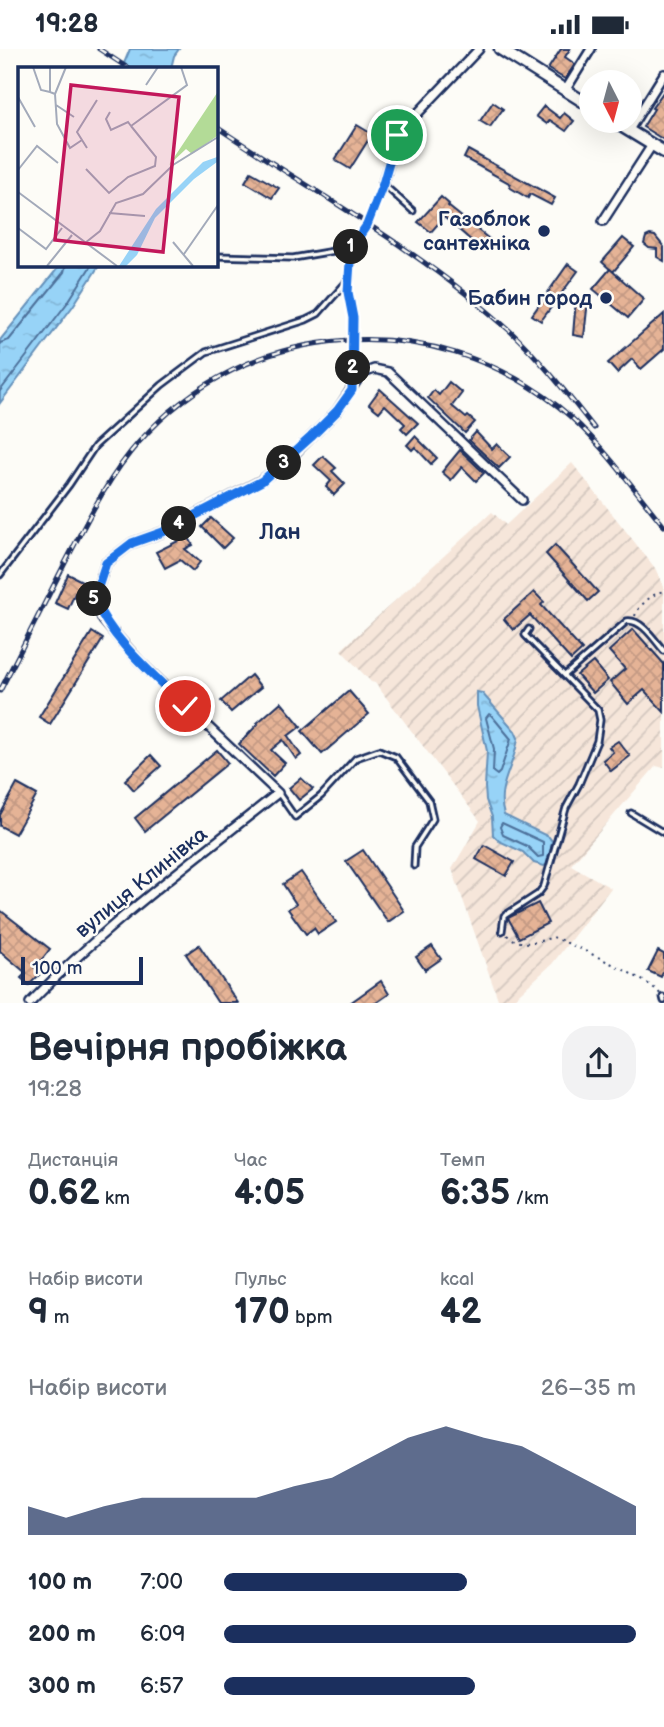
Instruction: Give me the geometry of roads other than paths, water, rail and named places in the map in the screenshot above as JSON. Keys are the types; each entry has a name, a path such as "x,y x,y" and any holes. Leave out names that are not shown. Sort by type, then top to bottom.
{"main road":[{"path":"500,49 579,99"},
{"path":"634,133 664,152"}],"street":[{"path":"383,184 397,135 480,49"},
{"path":"565,91 591,49"},
{"path":"642,109 664,74"},
{"path":"603,222 652,145"},
{"path":"278,793 139,661 103,620 94,599 106,563 132,543 163,532 262,481 337,411 361,374 367,370 388,372 523,500"},
{"name":"вулиця Клинівка","path":"30,1003 58,973 278,793"}],"lane":[{"path":"0,575 69,485 95,446 162,385 206,352 318,314 349,278 351,248 367,225 383,184 413,211"},
{"path":"217,256 293,258 351,248"},
{"path":"565,675 627,621 634,620 664,651"},
{"path":"502,931 504,916 538,894 544,886 566,808 597,741 600,720 598,710 525,635 529,629"},
{"path":"278,793 295,817 321,796 356,758 379,750 396,757 429,801 433,819 415,846 414,866"},
{"path":"631,813 664,833"}],"water":[{"path":"130,49 179,49 171,67 122,67"},
{"path":"59,266 99,266 73,306 0,403 0,340"},
{"path":"477,692 482,693 518,738 502,795 504,815 549,837 552,841 549,863 544,866 534,863 523,852 499,841 493,835 485,787 487,751 477,706"}],"railway":[{"path":"99,49 126,67"},
{"path":"217,127 367,223 476,302 533,354 594,428"},
{"path":"0,691 90,515 117,470 139,442 183,401 233,370 286,350 342,341 399,341 455,353 509,375 559,407 574,420 602,449 664,526"}],"place":[{"name":"Газоблок сантехніка","path":"544,231"},
{"name":"Бабин город","path":"606,298"}],"district":[{"name":"Лан","path":"280,531"}]}
